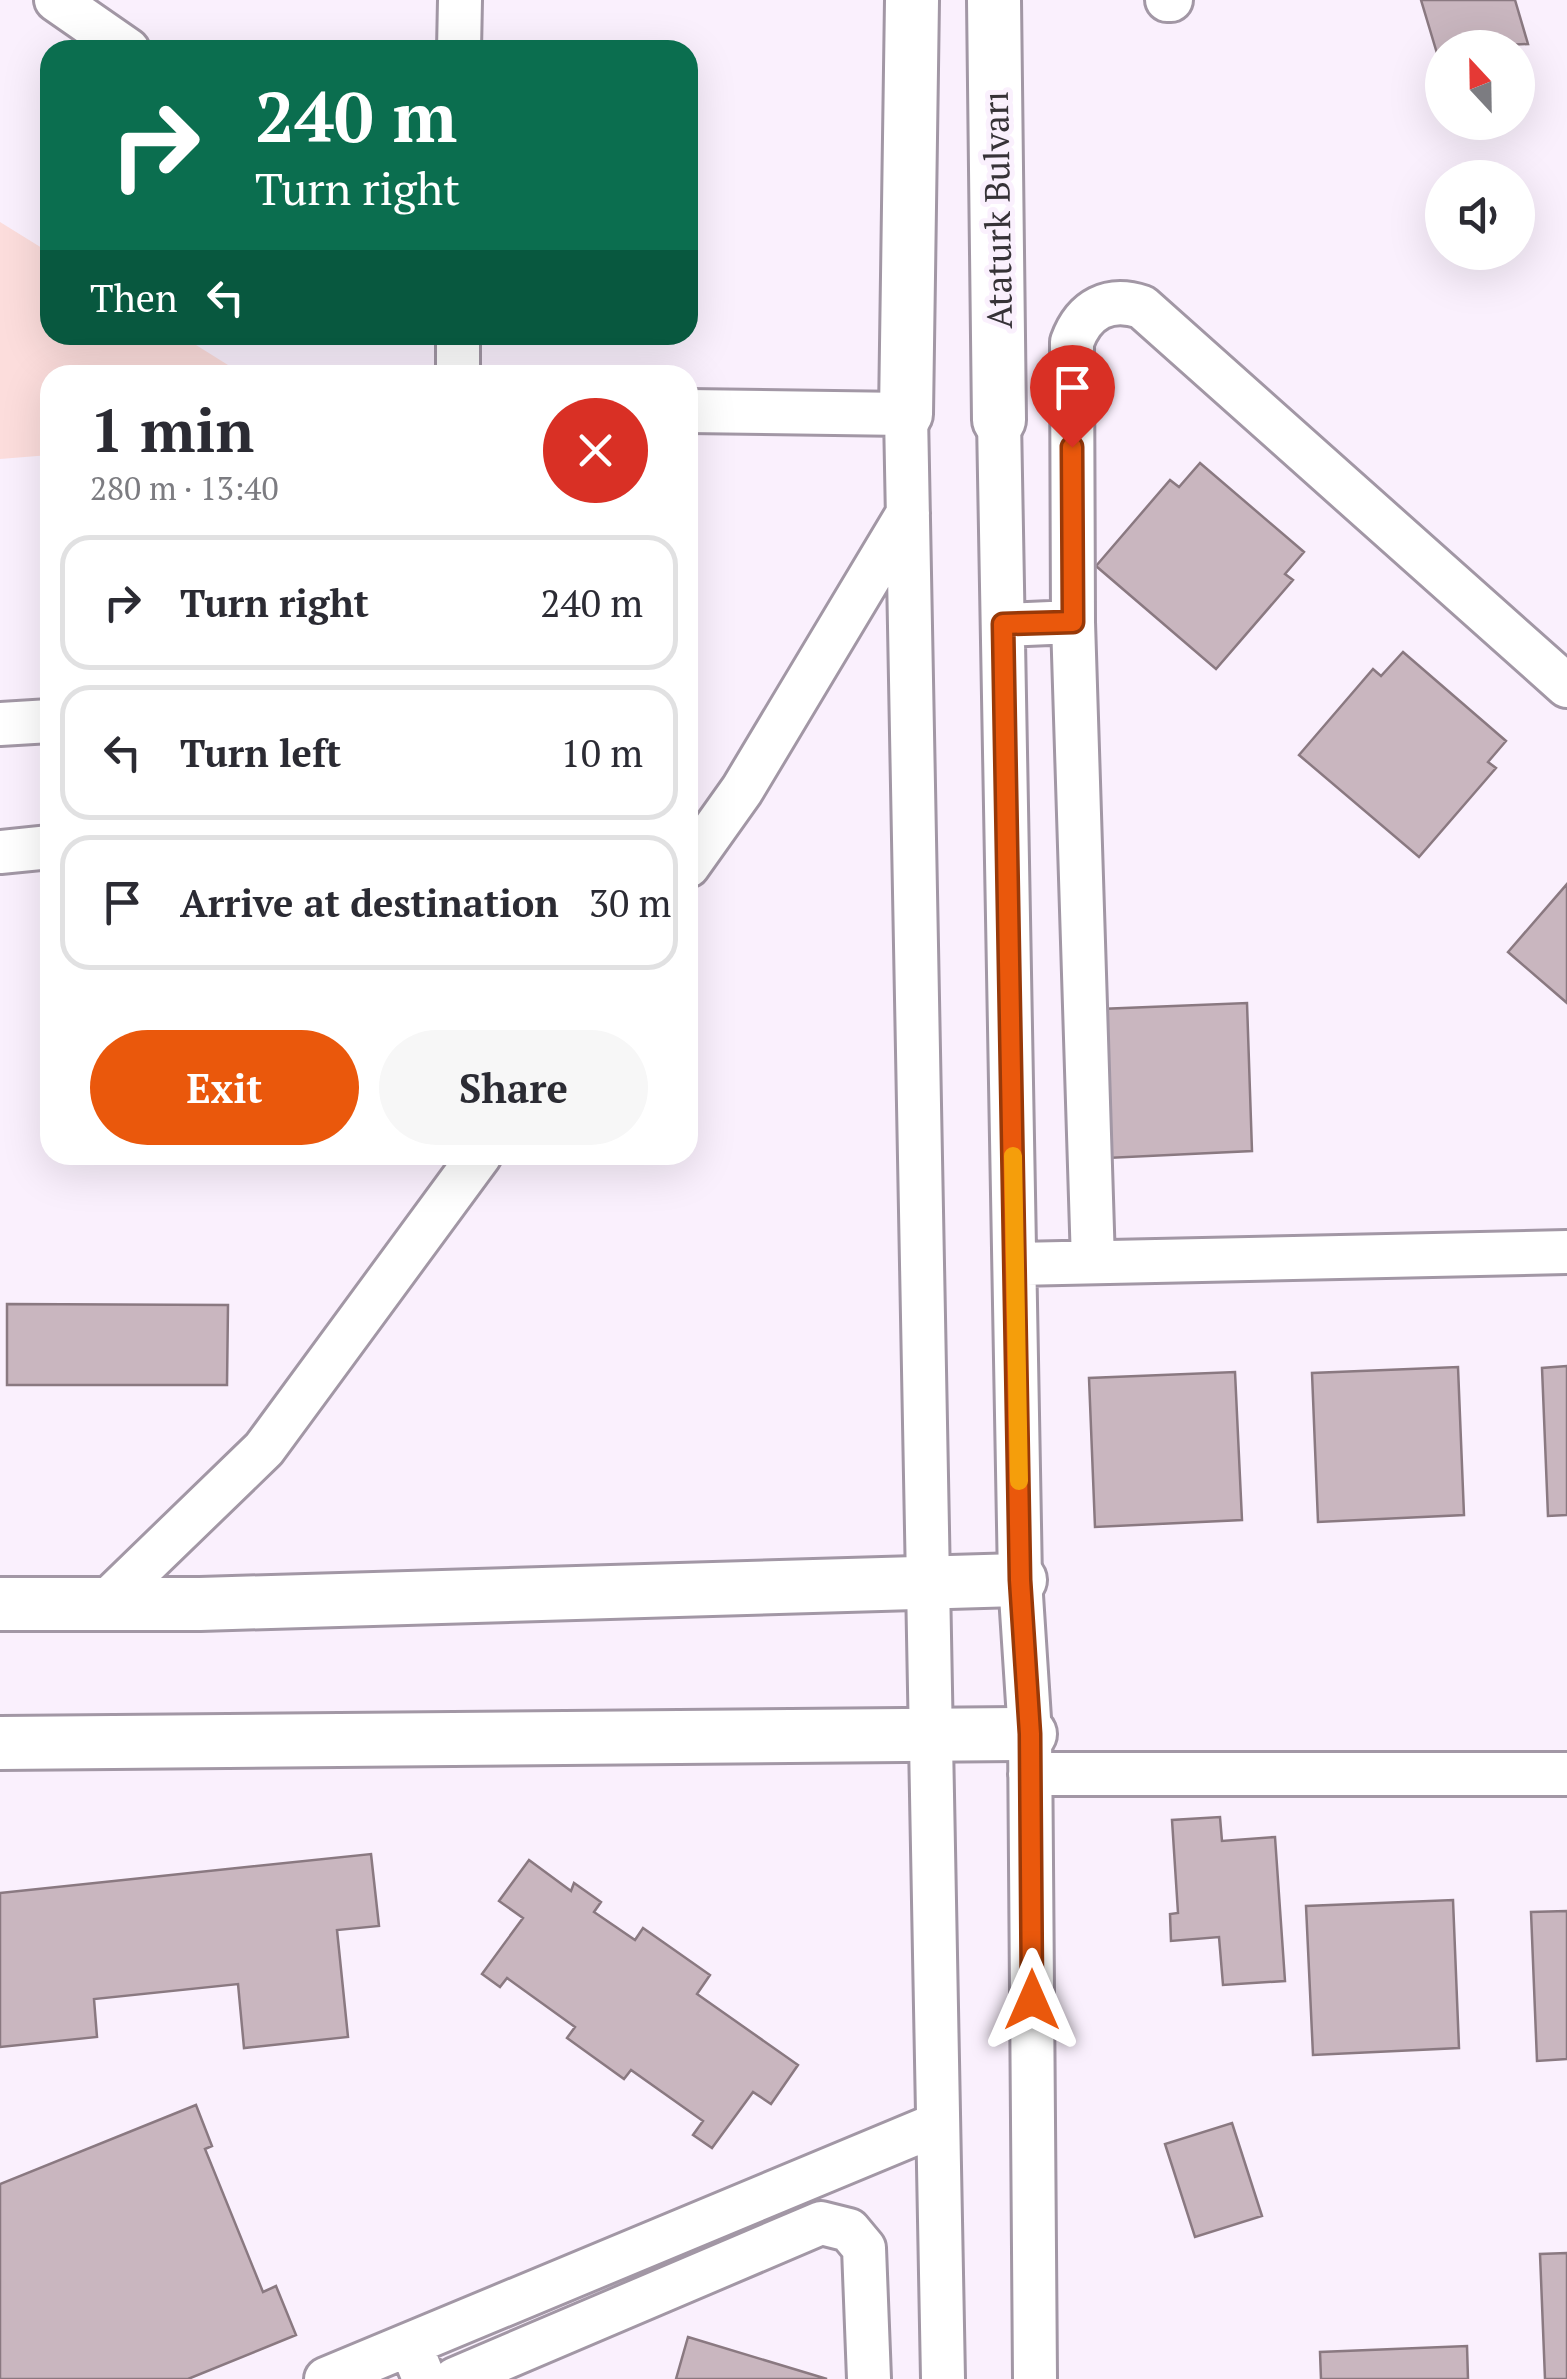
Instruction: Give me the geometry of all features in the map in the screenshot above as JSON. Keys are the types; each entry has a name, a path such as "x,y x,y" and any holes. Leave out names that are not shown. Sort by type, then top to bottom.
{"main road":[{"path":"906,414 912,0"},
{"name":"Ataturk Bulvarı","path":"994,0 999,420"},
{"path":"0,1604 1020,1580"},
{"path":"0,1744 931,1735 1030,1754"}],"street":[{"path":"56,0 114,40"},
{"path":"459,40 460,0"},
{"path":"1093,1262 1073,622 1072,342 1087,315 1100,306 1128,302 1142,306 1567,686"},
{"path":"698,411 906,414 943,2379"},
{"path":"999,420 1020,1580 1030,1754 1036,2379"},
{"path":"698,852 742,790 908,512"},
{"path":"1003,624 1073,622"},
{"path":"0,724 40,722"},
{"path":"0,852 40,849"},
{"path":"104,1604 264,1450 473,1165"},
{"path":"1015,1264 1567,1252"},
{"path":"1030,1754 1567,1774"},
{"path":"326,2379 417,2362 678,2232 938,2124"},
{"path":"454,2379 821,2222 849,2230 867,2260 869,2379"},
{"path":"678,2232 698,2274"}],"shaded area":[{"path":"0,222 40,247 40,345 196,345 228,365 40,365 40,456 0,459"}],"building":[{"path":"1421,0 1515,0 1524,30 1430,30"},
{"path":"1200,463 1304,552 1285,574 1293,580 1216,669 1096,566 1170,480 1179,487"},
{"path":"1403,652 1506,741 1488,762 1496,768 1419,857 1299,755 1373,669 1381,676"},
{"path":"1567,884 1567,1003 1508,952"},
{"path":"1247,1003 1252,1151 1107,1158 1100,1009"},
{"path":"7,1304 228,1305 227,1385 7,1385"},
{"path":"1567,1366 1567,1515 1548,1516 1542,1368"},
{"path":"1458,1367 1464,1515 1318,1522 1312,1373"},
{"path":"1235,1372 1242,1520 1095,1527 1089,1378"},
{"path":"1220,1817 1222,1841 1275,1837 1285,1981 1223,1985 1219,1937 1171,1941 1170,1914 1178,1913 1172,1820"},
{"path":"371,1854 379,1926 337,1930 348,2037 244,2048 238,1984 94,1999 97,2037 0,2047 0,1893"},
{"path":"529,1860 571,1891 574,1883 601,1902 594,1912 635,1940 643,1928 710,1975 697,1994 798,2065 771,2104 753,2092 712,2148 693,2135 703,2121 631,2070 624,2079 567,2038 575,2027 507,1978 500,1987 482,1974 523,1918 499,1901"},
{"path":"1453,1900 1459,2048 1313,2055 1306,1906"},
{"path":"1567,1911 1567,2059 1537,2061 1531,1912"},
{"path":"196,2105 212,2146 205,2149 263,2292 276,2286 296,2335 188,2379 0,2379 0,2184"},
{"path":"1232,2123 1262,2216 1195,2237 1165,2144"},
{"path":"1567,2253 1567,2379 1545,2379 1540,2254"},
{"path":"688,2337 827,2379 676,2379"},
{"path":"1467,2346 1468,2379 1321,2379 1320,2352"}],"slow traffic":[{"path":"1013,1156 1019,1481"}],"route":[{"path":"1032,2000 1030,1734 1020,1580 1003,624 1073,622 1072,447"}]}
